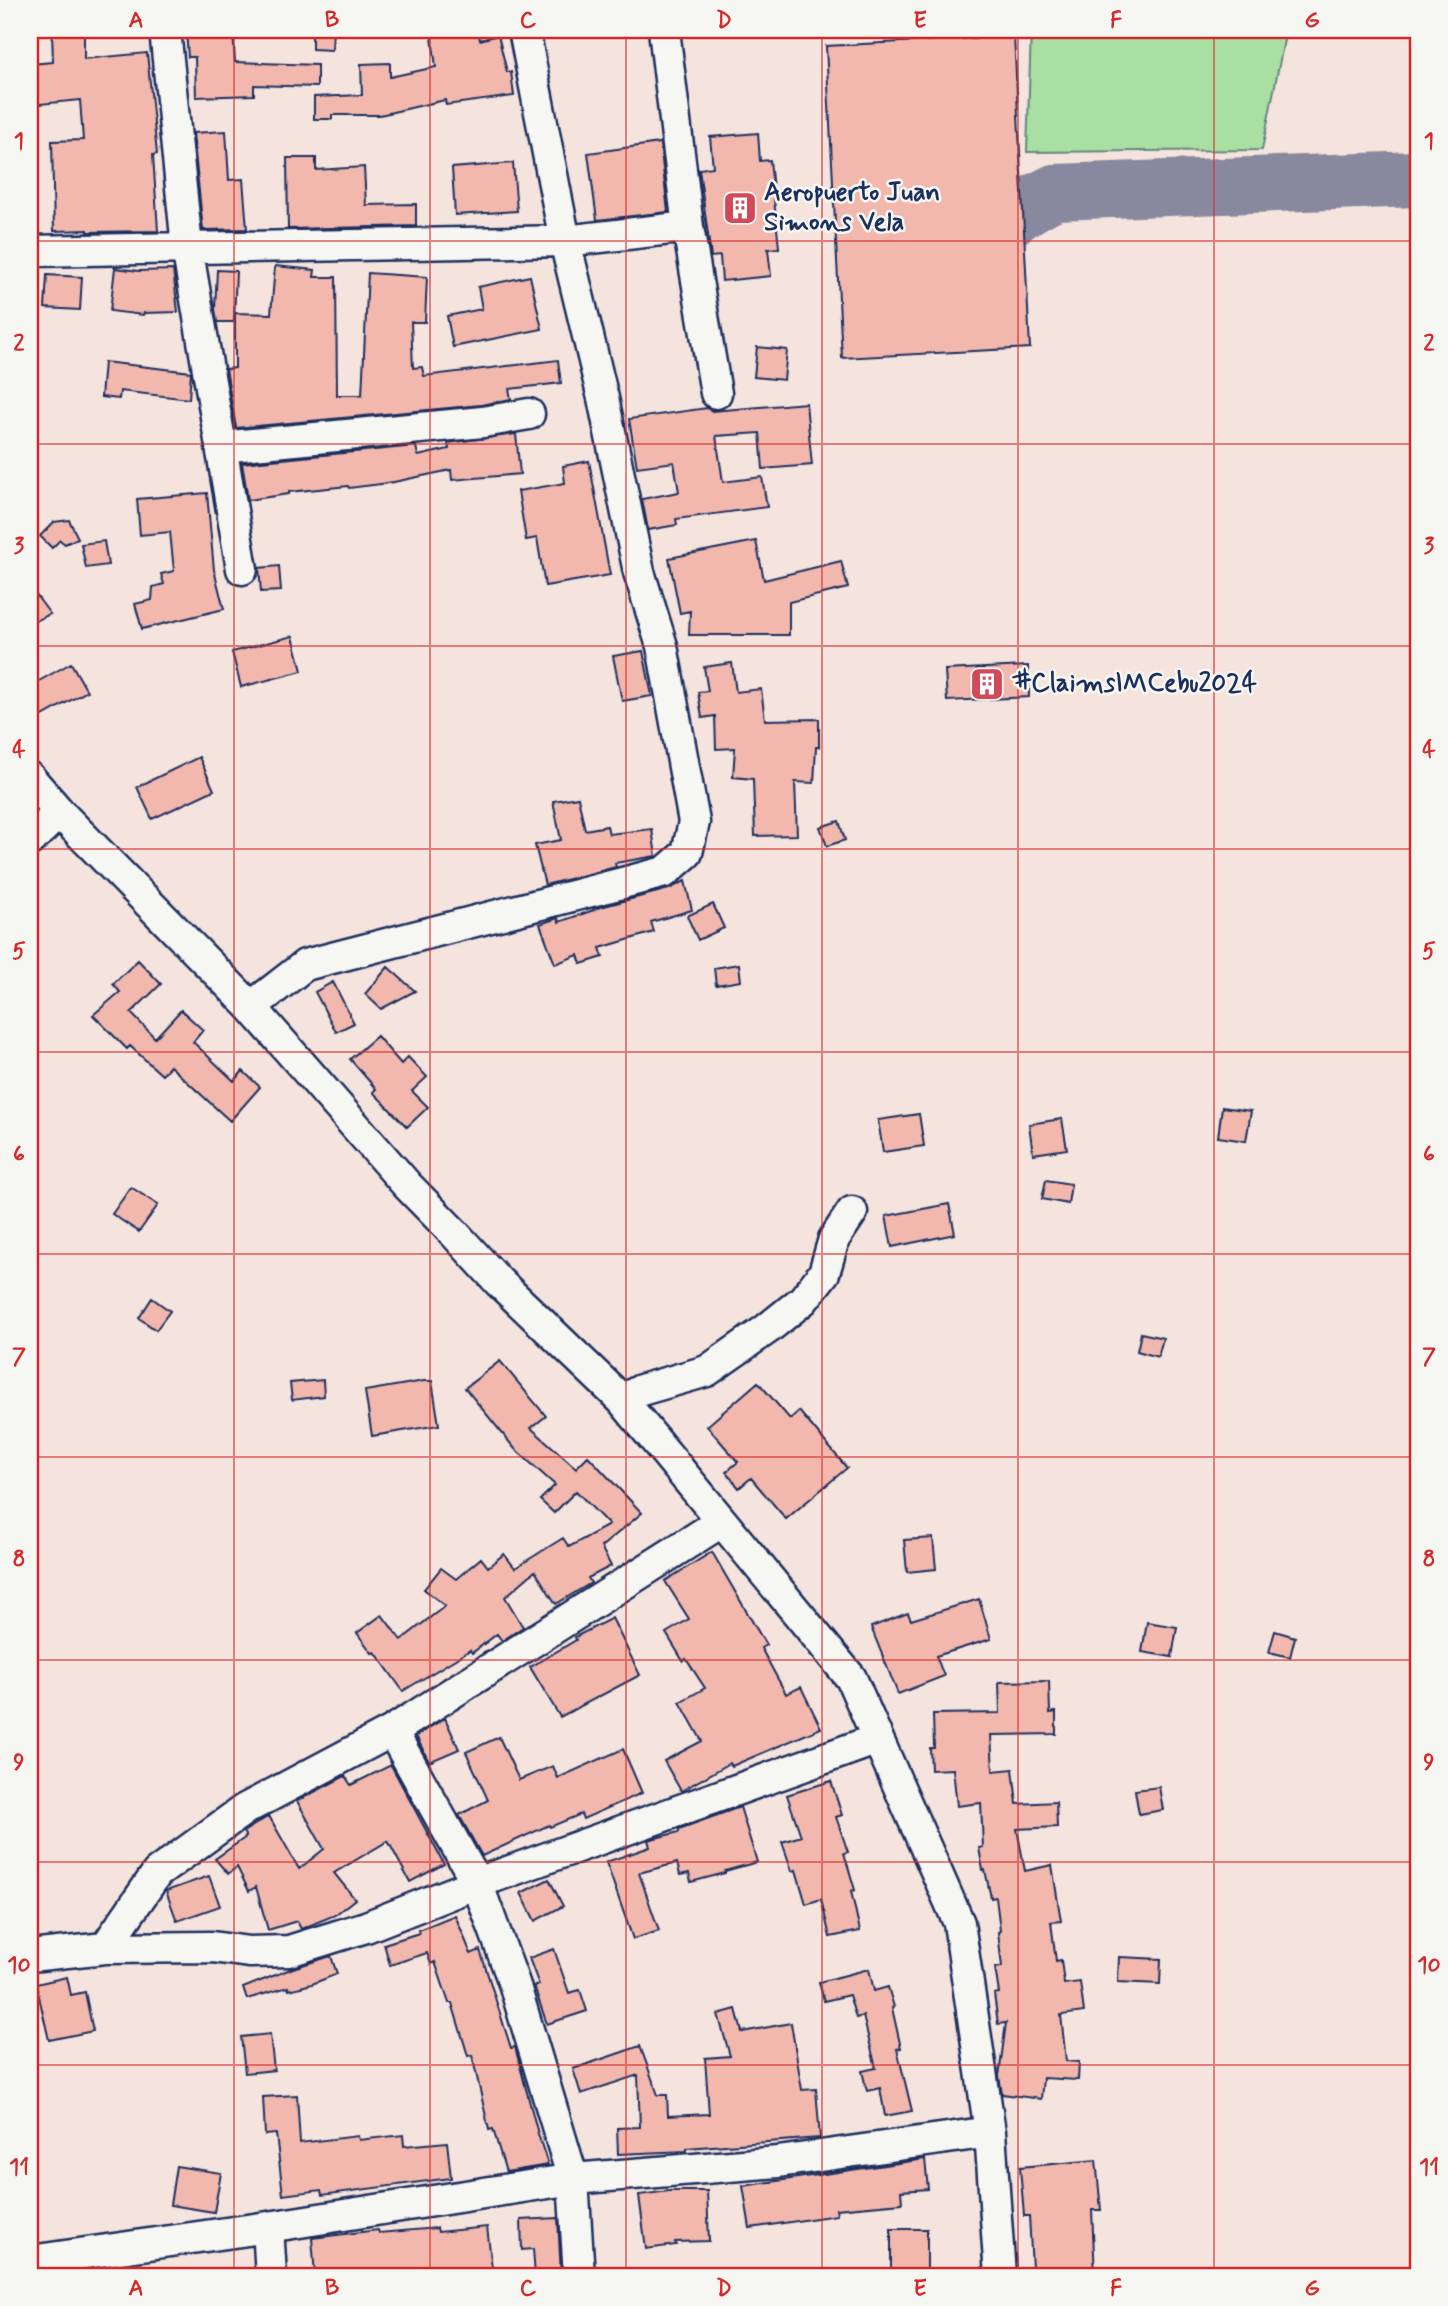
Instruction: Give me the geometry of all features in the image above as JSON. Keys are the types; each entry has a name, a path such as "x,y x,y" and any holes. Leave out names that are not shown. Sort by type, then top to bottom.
{"street":[{"path":"165,30 187,247 242,569"},
{"path":"251,1007 305,965 665,872 687,853 694,822 662,646 639,572 603,398 565,241 524,30"},
{"path":"664,30 688,227 716,393"},
{"path":"30,251 565,241 688,227"},
{"path":"221,447 483,422 529,414"},
{"path":"30,778 62,815 251,1007 407,1185 499,1282 622,1400 851,1678 959,1923 990,2132 1000,2276"},
{"path":"30,840 49,822 62,815"},
{"path":"622,1400 641,1390 707,1371 803,1300 824,1273 834,1239 852,1212"},
{"path":"104,1948 157,1873 245,1809 392,1731 722,1522"},
{"path":"392,1731 477,1884 514,1983 573,2179 579,2276"},
{"path":"30,1956 104,1948 212,1947 248,1952 289,1951 366,1927 877,1739"},
{"path":"30,2261 573,2179 778,2162 990,2132"},
{"path":"268,2227 271,2276"}],"green space":[{"path":"1031,30 1286,30 1262,150 1027,152"}],"building":[{"path":"52,30 84,30 84,59 147,53 157,154 153,155 158,231 54,231 52,141 83,140 80,100 30,105 30,64 53,62"},
{"path":"186,30 233,30 235,62 317,65 317,87 254,85 254,95 196,97 195,57 188,57"},
{"path":"312,30 333,30 332,50 312,49"},
{"path":"431,30 478,30 480,40 498,35 507,72 511,72 514,96 446,105 445,100 380,115 332,115 332,119 314,119 314,97 362,95 361,64 390,63 390,77 436,67"},
{"path":"1014,36 1030,348 842,358 826,46"},
{"path":"226,131 229,180 243,179 247,229 203,230 193,133"},
{"name":"Aeropuerto Juan Simons Vela","path":"758,133 760,161 770,160 779,248 768,249 771,276 722,281 720,256 711,257 699,169 713,167 710,137"},
{"path":"660,143 668,212 597,220 588,153"},
{"path":"287,158 316,158 316,170 364,167 366,205 416,204 416,226 288,229"},
{"path":"513,163 517,211 455,215 452,168"},
{"path":"275,266 315,270 314,277 336,277 337,395 362,395 368,273 427,277 425,322 411,322 413,368 422,367 424,376 558,360 561,383 509,389 511,399 481,405 236,428 226,369 235,368 235,313 271,314"},
{"path":"115,268 139,271 173,270 178,312 143,315 110,311"},
{"path":"217,270 236,271 234,322 217,322"},
{"path":"47,275 82,277 80,310 45,308"},
{"path":"530,276 542,329 453,347 447,316 482,309 478,287"},
{"path":"757,347 787,350 784,380 754,377"},
{"path":"104,362 191,372 189,399 120,391 119,399 101,397"},
{"path":"806,403 812,465 763,469 760,433 716,436 723,482 762,477 767,507 676,519 677,525 648,530 642,499 679,492 674,462 637,467 629,419 707,408 712,411"},
{"path":"516,434 520,474 452,480 451,470 389,483 289,492 248,500 242,463 416,446 418,456 449,449 448,443"},
{"path":"589,461 610,575 545,586 537,538 526,540 518,491 565,483 563,466"},
{"path":"207,493 214,570 224,609 142,629 135,604 152,600 153,587 164,584 161,574 174,571 170,532 140,535 137,499"},
{"path":"69,520 78,538 65,544 60,540 52,548 40,536 54,522"},
{"path":"104,541 108,565 86,568 81,544"},
{"path":"756,541 764,580 841,561 848,588 789,602 789,635 689,635 690,611 680,613 669,558"},
{"path":"279,566 281,591 261,592 259,568"},
{"path":"30,587 50,614 35,621 30,613"},
{"path":"293,636 302,671 241,687 232,652"},
{"path":"643,651 652,696 622,701 613,656"},
{"path":"71,663 87,691 30,723 30,686"},
{"path":"732,663 736,692 761,689 765,720 819,719 819,747 816,747 814,783 795,782 797,835 755,836 753,779 733,777 735,748 716,749 715,716 702,718 698,692 708,691 704,667"},
{"name":"#ClaimsIMCebu2024","path":"1028,666 1029,697 947,701 945,670"},
{"path":"199,757 214,790 152,819 137,787"},
{"path":"578,797 585,830 607,826 609,834 652,829 656,856 615,863 616,867 545,885 535,845 561,840 553,801"},
{"path":"839,821 845,840 827,846 820,827"},
{"path":"685,881 692,910 651,922 654,932 600,948 603,957 581,964 578,955 555,964 540,924 558,918 559,922 593,909 669,889"},
{"path":"713,904 724,928 698,940 687,916"},
{"path":"138,960 161,984 131,1013 155,1038 181,1010 203,1030 193,1042 234,1081 243,1071 260,1087 230,1121 170,1066 162,1075 130,1046 127,1049 93,1015 120,992 113,984"},
{"path":"739,964 741,981 716,985 714,968"},
{"path":"388,967 415,991 381,1009 365,994"},
{"path":"333,982 354,1023 336,1032 315,992"},
{"path":"377,1036 401,1064 408,1057 427,1077 412,1091 428,1107 407,1127 373,1092 376,1089 350,1059"},
{"path":"1222,1107 1251,1111 1246,1141 1218,1137"},
{"path":"919,1114 924,1146 883,1152 878,1120"},
{"path":"1062,1119 1067,1149 1033,1154 1029,1124"},
{"path":"1046,1180 1071,1184 1068,1204 1042,1199"},
{"path":"131,1187 158,1205 139,1232 112,1214"},
{"path":"949,1204 955,1234 892,1247 886,1216"},
{"path":"152,1298 170,1311 156,1330 139,1318"},
{"path":"1141,1333 1163,1338 1158,1357 1137,1351"},
{"path":"500,1361 546,1416 531,1428 576,1468 588,1456 642,1513 601,1547 611,1566 588,1578 591,1583 556,1604 535,1571 505,1597 523,1627 502,1641 497,1634 472,1653 470,1650 403,1691 375,1652 372,1653 357,1633 382,1615 401,1640 445,1606 424,1589 441,1568 456,1579 481,1558 488,1567 504,1554 515,1568 563,1538 569,1547 609,1525 576,1491 554,1513 540,1500 555,1485 515,1449 465,1388"},
{"path":"323,1380 324,1396 292,1400 290,1383"},
{"path":"432,1381 439,1425 372,1436 365,1391"},
{"path":"758,1382 790,1419 799,1411 847,1468 786,1519 751,1478 739,1488 726,1472 738,1462 707,1426"},
{"path":"933,1538 936,1569 907,1572 904,1540"},
{"path":"712,1552 766,1645 761,1648 786,1694 801,1687 821,1728 732,1766 730,1763 681,1791 664,1761 702,1741 680,1702 705,1688 686,1659 683,1661 666,1633 689,1619 665,1581"},
{"path":"979,1599 991,1639 936,1656 944,1676 898,1694 871,1627 908,1613 911,1620"},
{"path":"612,1618 640,1675 560,1717 530,1667 576,1640 575,1637"},
{"path":"1147,1622 1177,1627 1172,1657 1142,1652"},
{"path":"1275,1631 1295,1637 1290,1657 1269,1652"},
{"path":"1049,1681 1050,1713 1056,1712 1056,1734 991,1735 993,1771 1013,1769 1017,1804 1056,1802 1057,1827 1017,1829 1025,1871 1052,1865 1061,1921 1051,1922 1056,1961 1061,1960 1064,1984 1080,1982 1084,2012 1061,2015 1066,2061 1079,2062 1078,2080 1043,2078 1041,2099 1002,2094 999,2076 1006,2023 998,2024 994,1994 999,1993 995,1968 1002,1967 1000,1931 996,1897 991,1898 979,1848 983,1847 981,1803 957,1806 953,1769 931,1770 930,1748 934,1748 933,1714 1000,1713 999,1682"},
{"path":"445,1718 459,1749 429,1762 416,1736"},
{"path":"499,1737 519,1780 553,1766 558,1778 623,1749 642,1793 583,1819 581,1814 550,1827 549,1825 482,1856 459,1815 488,1800 466,1752"},
{"path":"391,1765 444,1864 410,1882 388,1841 334,1873 355,1899 335,1915 301,1929 297,1921 268,1930 256,1887 249,1891 237,1867 228,1874 215,1859 246,1837 243,1832 269,1816 299,1869 324,1849 297,1801 345,1776 351,1785"},
{"path":"831,1781 842,1815 836,1817 848,1852 844,1853 855,1890 851,1891 860,1931 830,1937 821,1899 806,1904 796,1870 792,1871 782,1842 801,1836 787,1795"},
{"path":"1159,1787 1163,1810 1139,1814 1135,1790"},
{"path":"740,1807 757,1862 691,1882 689,1873 680,1875 677,1863 639,1873 659,1931 633,1939 606,1862 650,1847 648,1840 679,1832 679,1829"},
{"path":"209,1876 220,1906 177,1921 166,1891"},
{"path":"549,1879 563,1906 535,1921 521,1893"},
{"path":"455,1915 471,1954 480,1950 511,2048 515,2047 548,2165 506,2172 493,2129 489,2130 472,2055 468,2056 452,2003 449,2003 435,1962 431,1964 427,1953 390,1965 384,1944 419,1933 418,1930"},
{"path":"554,1949 569,1993 580,1990 587,2011 547,2024 534,1986 539,1985 529,1958"},
{"path":"331,1956 337,1974 312,1984 289,1990 288,1987 247,1999 243,1988"},
{"path":"1119,1957 1161,1959 1160,1984 1118,1982"},
{"path":"869,1969 874,1991 888,1987 901,2048 897,2049 912,2111 885,2116 880,2088 867,2091 862,2071 876,2068 863,2016 856,2018 849,1995 824,2001 819,1982"},
{"path":"67,1977 71,1995 85,1992 93,2031 49,2040 36,1984"},
{"path":"736,2009 742,2032 791,2023 802,2090 816,2089 820,2138 687,2148 687,2151 618,2154 617,2128 640,2127 638,2075 581,2094 573,2069 640,2046 658,2095 667,2095 668,2116 709,2114 705,2058 730,2056 718,2014"},
{"path":"270,2034 274,2070 245,2073 241,2037"},
{"path":"297,2095 300,2143 358,2136 359,2140 403,2135 404,2146 447,2142 451,2178 322,2195 321,2190 283,2195 276,2134 265,2135 263,2097"},
{"path":"925,2159 928,2189 901,2191 902,2203 836,2209 837,2215 750,2228 743,2186"},
{"path":"1096,2160 1101,2210 1092,2210 1095,2276 1039,2276 1039,2267 1032,2268 1029,2216 1024,2216 1020,2167"},
{"path":"176,2166 221,2173 214,2212 170,2205"},
{"path":"669,2191 707,2191 709,2241 675,2242 676,2245 646,2249 639,2195"},
{"path":"558,2218 561,2276 535,2276 533,2249 522,2250 521,2220"},
{"path":"487,2227 493,2276 410,2276 410,2272 315,2276 312,2238 378,2230 379,2233 437,2228 438,2232"},
{"path":"891,2229 927,2229 927,2275 891,2275"}],"taxiway":[{"path":"965,260 1007,221 1055,192 1418,179"}],"place":[{"name":"Aeropuerto Juan Simons Vela","path":"740,208"},
{"name":"#ClaimsIMCebu2024","path":"987,684"}]}
